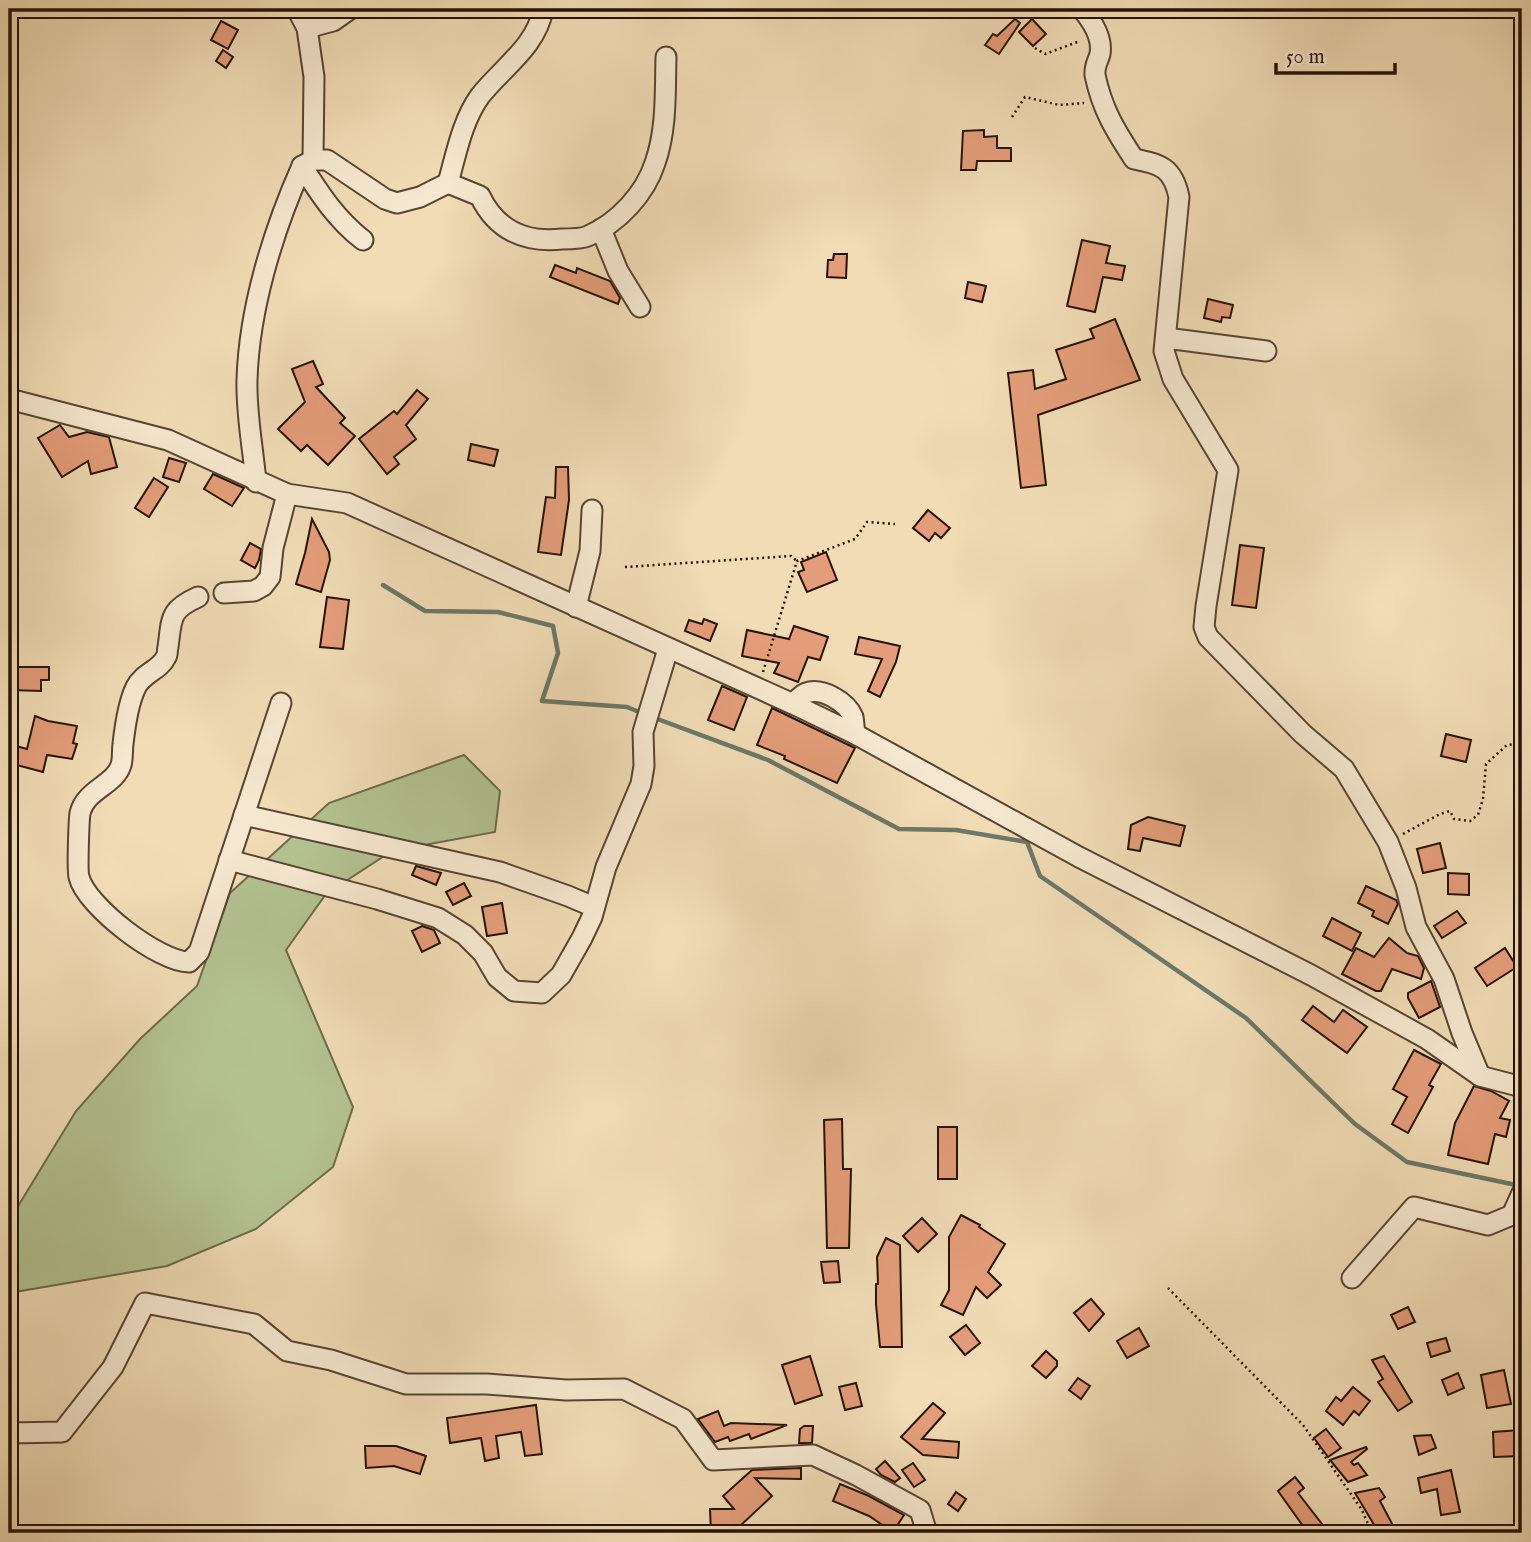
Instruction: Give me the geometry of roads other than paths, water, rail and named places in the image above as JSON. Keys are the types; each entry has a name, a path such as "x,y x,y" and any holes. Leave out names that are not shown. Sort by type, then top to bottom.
{"street":[{"path":"256,482 248,394 250,338 261,284 307,163 314,77 307,28 297,9"},
{"path":"307,28 333,21 350,9"},
{"path":"448,183 461,136 479,98 526,46 540,23 543,9"},
{"path":"1082,9 1099,35 1101,51 1094,70 1101,102 1110,122 1134,159 1154,163 1166,169 1176,183 1179,197 1164,351 1172,379 1228,470 1204,627 1208,637 1303,734 1344,769 1388,842 1406,888 1416,928 1444,979 1480,1076"},
{"path":"307,163 327,160 385,199 397,203 420,197 448,183 480,195 499,225 523,238 551,240 586,237 612,223 640,193 655,164 663,131 666,57"},
{"path":"307,163 330,209 345,226 363,240"},
{"path":"601,229 618,271 640,307"},
{"path":"1166,338 1266,351"},
{"path":"9,399 168,440 287,494 347,503 758,688 855,734 1079,857 1311,975 1427,1038 1480,1076 1522,1087"},
{"path":"224,593 254,592 270,577 287,494"},
{"path":"576,607 590,551 592,510"},
{"path":"198,597 183,604 174,613 169,628 166,658 146,674 137,686 123,743 121,765 114,778 95,789 80,811 79,877 99,908 146,945 178,962 189,962 199,952 281,703"},
{"path":"229,860 438,918 465,935 482,953 497,977 514,991 542,993 561,975 582,938 606,867 641,784 644,765 643,732 668,649"},
{"path":"244,815 500,872 568,895 594,907"},
{"path":"1352,1278 1414,1207 1488,1225 1512,1216 1522,1193"},
{"path":"9,1433 62,1432 113,1367 145,1303 254,1324 287,1351 331,1360 406,1384 487,1384 566,1390 624,1389 683,1419 713,1460 813,1455 920,1510 927,1533"}],"waterway":[{"path":"383,585 425,611 498,612 553,626 558,653 542,701 627,707 644,714"},
{"path":"652,717 768,760 899,829 956,830 1027,842 1040,876 1246,1018 1355,1124 1407,1162 1521,1186"}]}
